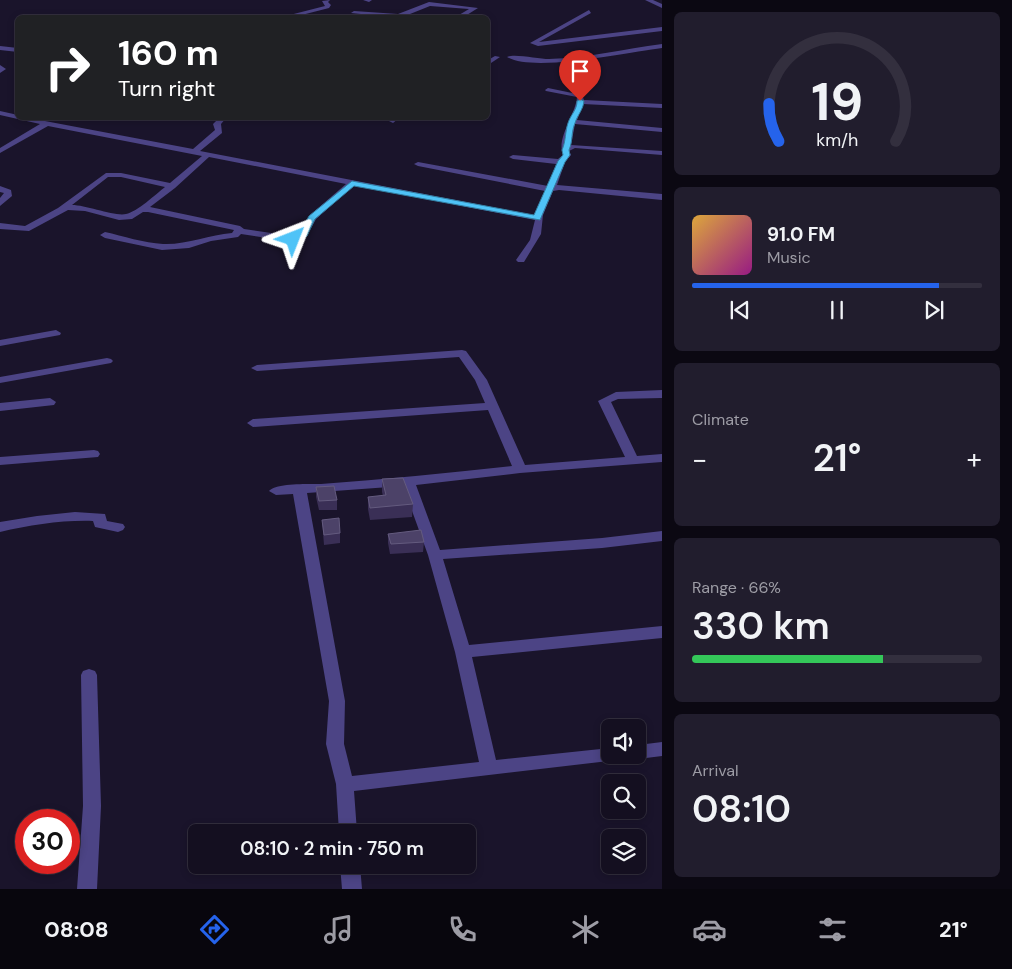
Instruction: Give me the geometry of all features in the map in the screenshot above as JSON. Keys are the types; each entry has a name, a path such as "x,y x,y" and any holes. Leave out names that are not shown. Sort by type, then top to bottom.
{"street":[{"path":"293,15 327,7 328,5 324,2 327,0"},
{"path":"648,0 662,6"},
{"path":"401,15 429,4 475,8 462,15"},
{"path":"589,12 533,43 538,44 662,29"},
{"path":"354,13 375,15"},
{"path":"654,31 662,35"},
{"path":"510,58 552,61 597,57 662,46"},
{"path":"0,48 15,50"},
{"path":"490,62 497,57"},
{"path":"520,260 535,241 540,224 539,216 561,162 567,155 565,150 569,142 571,124 574,122 580,108 580,96 548,90"},
{"path":"580,102 662,106"},
{"path":"0,113 15,116"},
{"path":"32,120 513,214 537,218 539,216"},
{"path":"194,152 219,131 217,124 221,120"},
{"path":"574,122 662,130"},
{"path":"0,152 46,123"},
{"path":"565,150 574,146 662,153"},
{"path":"207,154 172,186 105,235 162,248 189,245 210,238 234,235 238,231"},
{"path":"513,157 561,162"},
{"path":"418,164 551,189 559,187 662,197"},
{"path":"15,236 62,208 106,175 172,186"},
{"path":"141,209 240,230 238,231 293,239 304,234 312,218 352,183"},
{"path":"0,189 8,192 8,196 0,203"},
{"path":"62,208 76,206 129,218"},
{"path":"0,226 26,229"},
{"path":"0,342 56,334"},
{"path":"257,368 459,353 466,355 481,380 520,469"},
{"path":"1,379 107,361"},
{"path":"634,460 604,401 616,396 662,394"},
{"path":"0,407 50,402"},
{"path":"254,423 492,406"},
{"path":"0,460 94,454"},
{"path":"276,491 408,482 520,469 662,458"},
{"path":"408,482 436,555 463,652 490,769"},
{"path":"299,488 337,701 335,744 345,784 348,824"},
{"path":"0,527 29,521 87,516 100,517 100,524 118,527"},
{"path":"436,555 602,543 662,536"},
{"path":"463,652 662,632"},
{"path":"87,889 92,806 89,675"},
{"path":"646,751 662,749"},
{"path":"345,784 601,756"},
{"path":"351,874 352,889"}],"building":[{"path":"403,478 413,504 370,508 368,497 386,495 382,479"},
{"path":"334,486 337,500 319,501 316,487"},
{"path":"339,518 340,533 324,535 322,520"},
{"path":"421,530 424,542 391,544 388,534"}],"route":[{"path":"293,239 304,234 312,218 352,183 537,218 552,188 561,161 567,155 565,150 569,142 569,131 580,108 580,101"}]}
